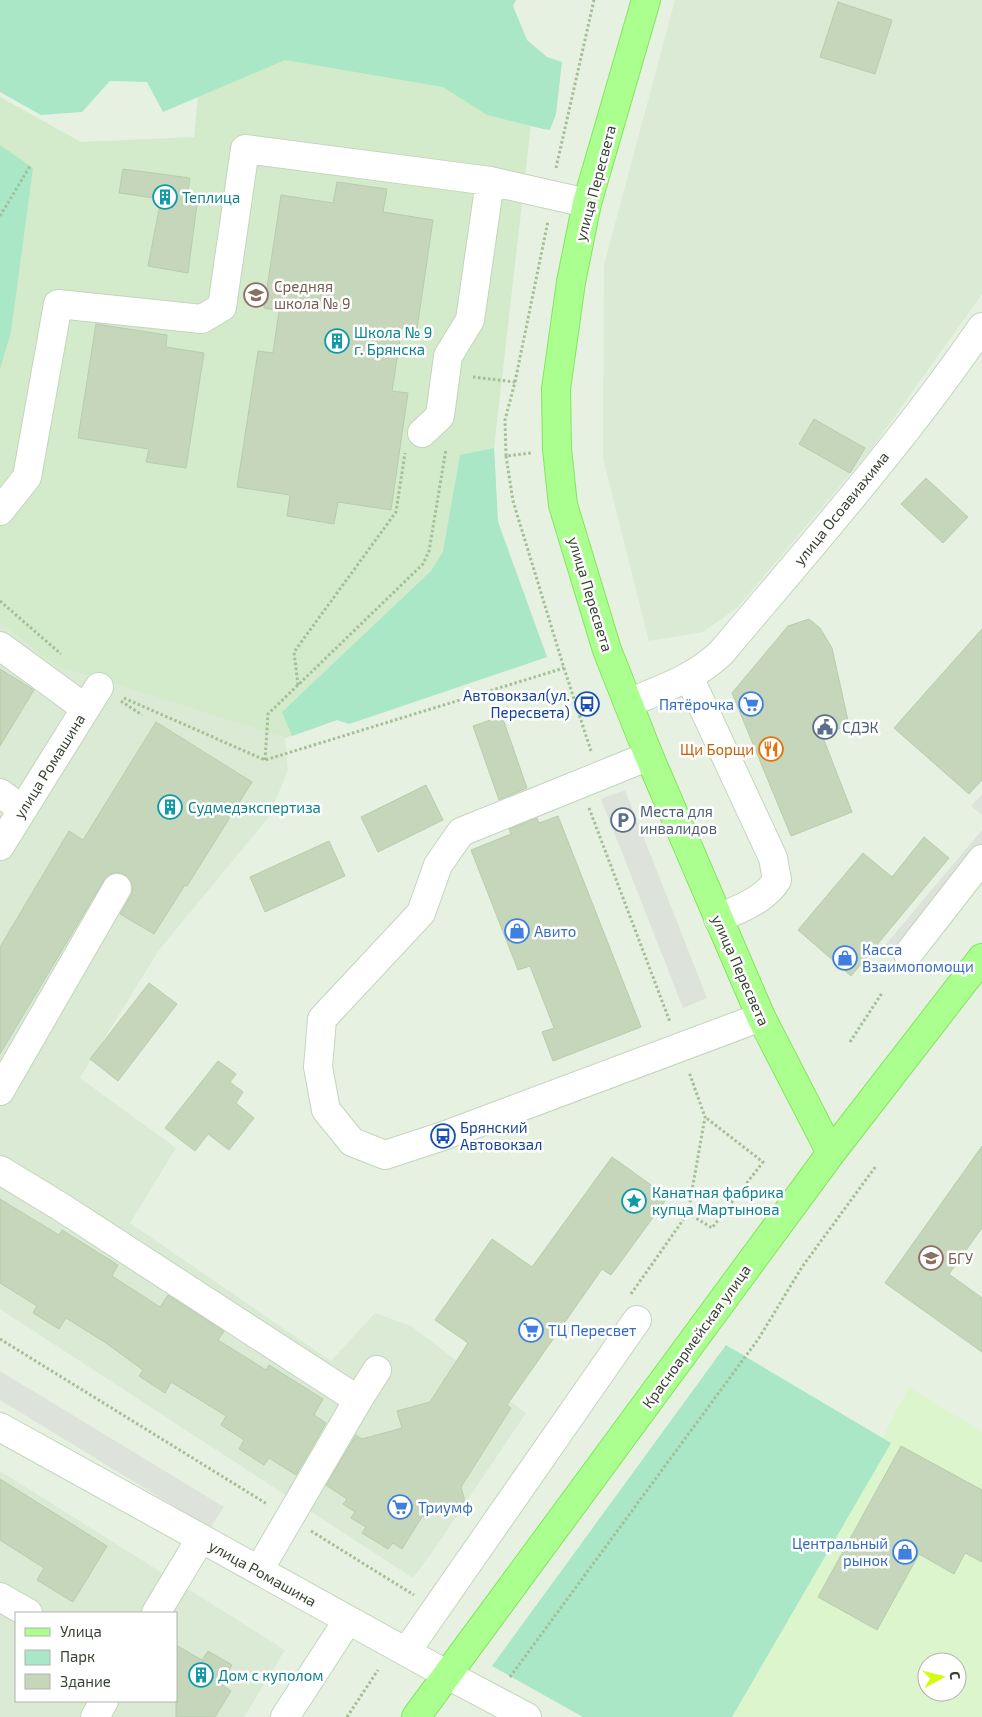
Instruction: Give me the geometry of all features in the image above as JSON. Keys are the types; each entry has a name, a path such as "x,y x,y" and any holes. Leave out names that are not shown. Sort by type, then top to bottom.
{"main road":[{"name":"улица Пересвета","path":"646,0 588,203 571,282 556,389 557,448 563,505 607,650 649,756 761,1017 831,1153"},
{"name":"Красноармейская улица","path":"416,1717 831,1153 982,958"}],"street":[{"path":"0,512 26,477 58,304 202,319 222,307 245,148 490,181 588,203"},
{"path":"414,440 440,416 448,356 470,320 490,181"},
{"name":"улица Осоавиахима","path":"628,703 689,677 714,660 836,516 945,380 982,327"},
{"path":"0,646 92,697"},
{"path":"689,677 773,858 777,880 770,890 760,898 718,919"},
{"name":"улица Ромашина","path":"0,846 92,697"},
{"path":"649,756 461,832 438,865 421,913 322,1020 318,1067 326,1110 352,1142 385,1155 443,1136 761,1017"},
{"path":"0,793 22,809"},
{"path":"908,954 982,859"},
{"path":"0,1091 117,888"},
{"path":"0,1170 61,1207 358,1400"},
{"path":"406,1652 634,1308"},
{"path":"259,1570 377,1370"},
{"name":"улица Ромашина","path":"0,1427 527,1717"},
{"path":"157,1612 201,1538"},
{"path":"0,1598 26,1612"},
{"path":"285,1717 348,1620"},
{"path":"94,1717 103,1702"}],"path":[{"path":"0,216 30,166"},
{"path":"468,377 515,382 505,420 506,456 513,501 564,668 592,751"},
{"path":"298,685 294,652 396,512 414,440"},
{"path":"265,760 268,714 423,564 429,551 447,444"},
{"path":"506,456 557,448"},
{"path":"92,697 265,760 564,668"},
{"path":"589,807 705,1117 688,1213 634,1308"},
{"path":"850,1042 882,993"},
{"path":"688,1213 712,1228 763,1162 705,1117"},
{"path":"510,1677 759,1338 802,1267 876,1166"},
{"path":"0,1339 422,1599"},
{"path":"348,1717 378,1670"}],"shaded area":[{"path":"675,0 982,0 982,294 872,448 737,608 703,632 649,641 603,458 604,265"},
{"name":"Средняя школа № 9","path":"285,55 460,84 533,107 494,448 498,522 547,657 349,724 337,720 285,738 54,665 0,623 0,97 81,142 194,137 199,87"},
{"path":"0,623 54,665 285,738 288,770 268,818 159,950 80,1078 176,1148 130,1223 331,1361 375,1313 411,1326 526,1413 413,1578 0,1309"},
{"path":"625,790 707,998 683,1008 601,799"},
{"path":"982,794 982,815 971,806"},
{"path":"982,830 982,884 909,972 882,949"},
{"path":"0,1371 224,1507 210,1528 0,1400"},
{"name":"Центральный рынок","path":"909,1387 982,1432 982,1717 732,1717 891,1443 882,1438"},
{"path":"0,1471 285,1650 244,1717 0,1717"}],"green space":[{"path":"0,0 516,0 513,6 527,40 547,57 562,62 556,114 550,130 543,129 487,115 443,87 285,60 163,112 147,82 110,81 82,112 41,115 0,92"},
{"path":"0,145 33,168 11,332 0,369"},
{"path":"494,448 498,522 547,657 349,724 337,720 292,736 282,712 431,571 443,552 460,455"},
{"path":"726,1345 891,1443 732,1717 583,1717 492,1666"}],"building":[{"path":"838,2 892,20 875,74 820,57"},
{"path":"123,169 190,178 186,202 197,204 188,273 148,266 161,199 119,193"},
{"name":"Школа № 9 г. Брянска","path":"337,182 387,189 383,212 433,220 417,329 402,327 392,391 408,393 391,510 338,502 334,524 287,516 290,495 237,487 258,351 273,353 279,311 264,308 281,195 333,203"},
{"path":"96,324 167,335 166,347 204,353 186,468 146,462 149,449 78,438"},
{"path":"814,419 865,448 850,473 799,444"},
{"path":"926,478 968,517 943,543 901,504"},
{"path":"809,619 820,628 832,648 849,725 822,735 852,812 791,836 732,693 788,626"},
{"path":"982,629 982,780 969,794 894,728"},
{"path":"0,669 34,690 0,746"},
{"path":"502,716 527,788 499,800 473,726"},
{"path":"156,722 252,782 187,886 185,885 154,934 120,914 131,895 133,888 130,880 124,874 116,872 110,874 104,880 0,1054 0,947 69,831 83,840"},
{"path":"426,785 443,820 378,852 361,817"},
{"path":"558,816 641,1027 553,1061 542,1032 554,1028 530,966 518,970 471,850 511,834 509,829 537,818 539,823"},
{"path":"924,837 949,858 851,976 798,930 863,853 892,877"},
{"path":"329,841 345,876 265,912 250,877"},
{"path":"149,983 177,1004 118,1081 90,1059"},
{"path":"218,1061 236,1074 230,1082 243,1092 236,1103 254,1118 229,1150 208,1134 195,1151 165,1128"},
{"name":"БГУ","path":"982,1146 982,1228 949,1274 982,1298 982,1352 885,1283"},
{"path":"612,1157 668,1197 611,1275 602,1269 507,1405 511,1408 461,1487 466,1505 422,1517 402,1549 393,1543 388,1549 362,1533 366,1527 351,1518 355,1512 343,1504 347,1499 326,1485 356,1435 362,1439 402,1428 397,1411 430,1402 468,1343 435,1320 492,1239 532,1267"},
{"path":"0,1199 59,1235 62,1230 118,1265 112,1276 160,1307 168,1295 224,1331 218,1340 266,1370 269,1365 323,1399 314,1415 326,1423 296,1475 269,1458 264,1465 239,1449 244,1440 221,1425 226,1416 171,1382 165,1393 139,1376 143,1370 106,1343 66,1318 59,1329 33,1313 37,1306 0,1283"},
{"path":"901,1446 982,1490 982,1562 965,1553 954,1574 919,1554 877,1630 818,1597"},
{"path":"0,1479 107,1546 73,1602 37,1580 44,1568 0,1540"},
{"name":"Дом с куполом","path":"178,1646 202,1660 208,1651 232,1665 221,1684 231,1691 215,1717 176,1717 176,1702 178,1702"}],"place":[{"name":"Теплица","path":"165,197"},
{"name":"Средняя школа № 9","path":"256,295"},
{"name":"Школа № 9 г. Брянска","path":"337,341"},
{"name":"Автовокзал(ул. Пересвета)","path":"587,704"},
{"name":"Пятёрочка","path":"751,704"},
{"name":"СДЭК","path":"825,727"},
{"name":"Щи Борщи","path":"771,749"},
{"name":"Судмедэкспертиза","path":"170,807"},
{"name":"Места для инвалидов","path":"623,820"},
{"name":"Авито","path":"517,931"},
{"name":"Касса Взаимопомощи","path":"845,958"},
{"name":"Брянский Автовокзал","path":"443,1136"},
{"name":"Канатная фабрика купца Мартынова","path":"634,1201"},
{"name":"БГУ","path":"931,1258"},
{"name":"ТЦ Пересвет","path":"531,1330"},
{"name":"Триумф","path":"400,1507"},
{"name":"Центральный рынок","path":"905,1552"},
{"name":"Дом с куполом","path":"201,1675"}]}
